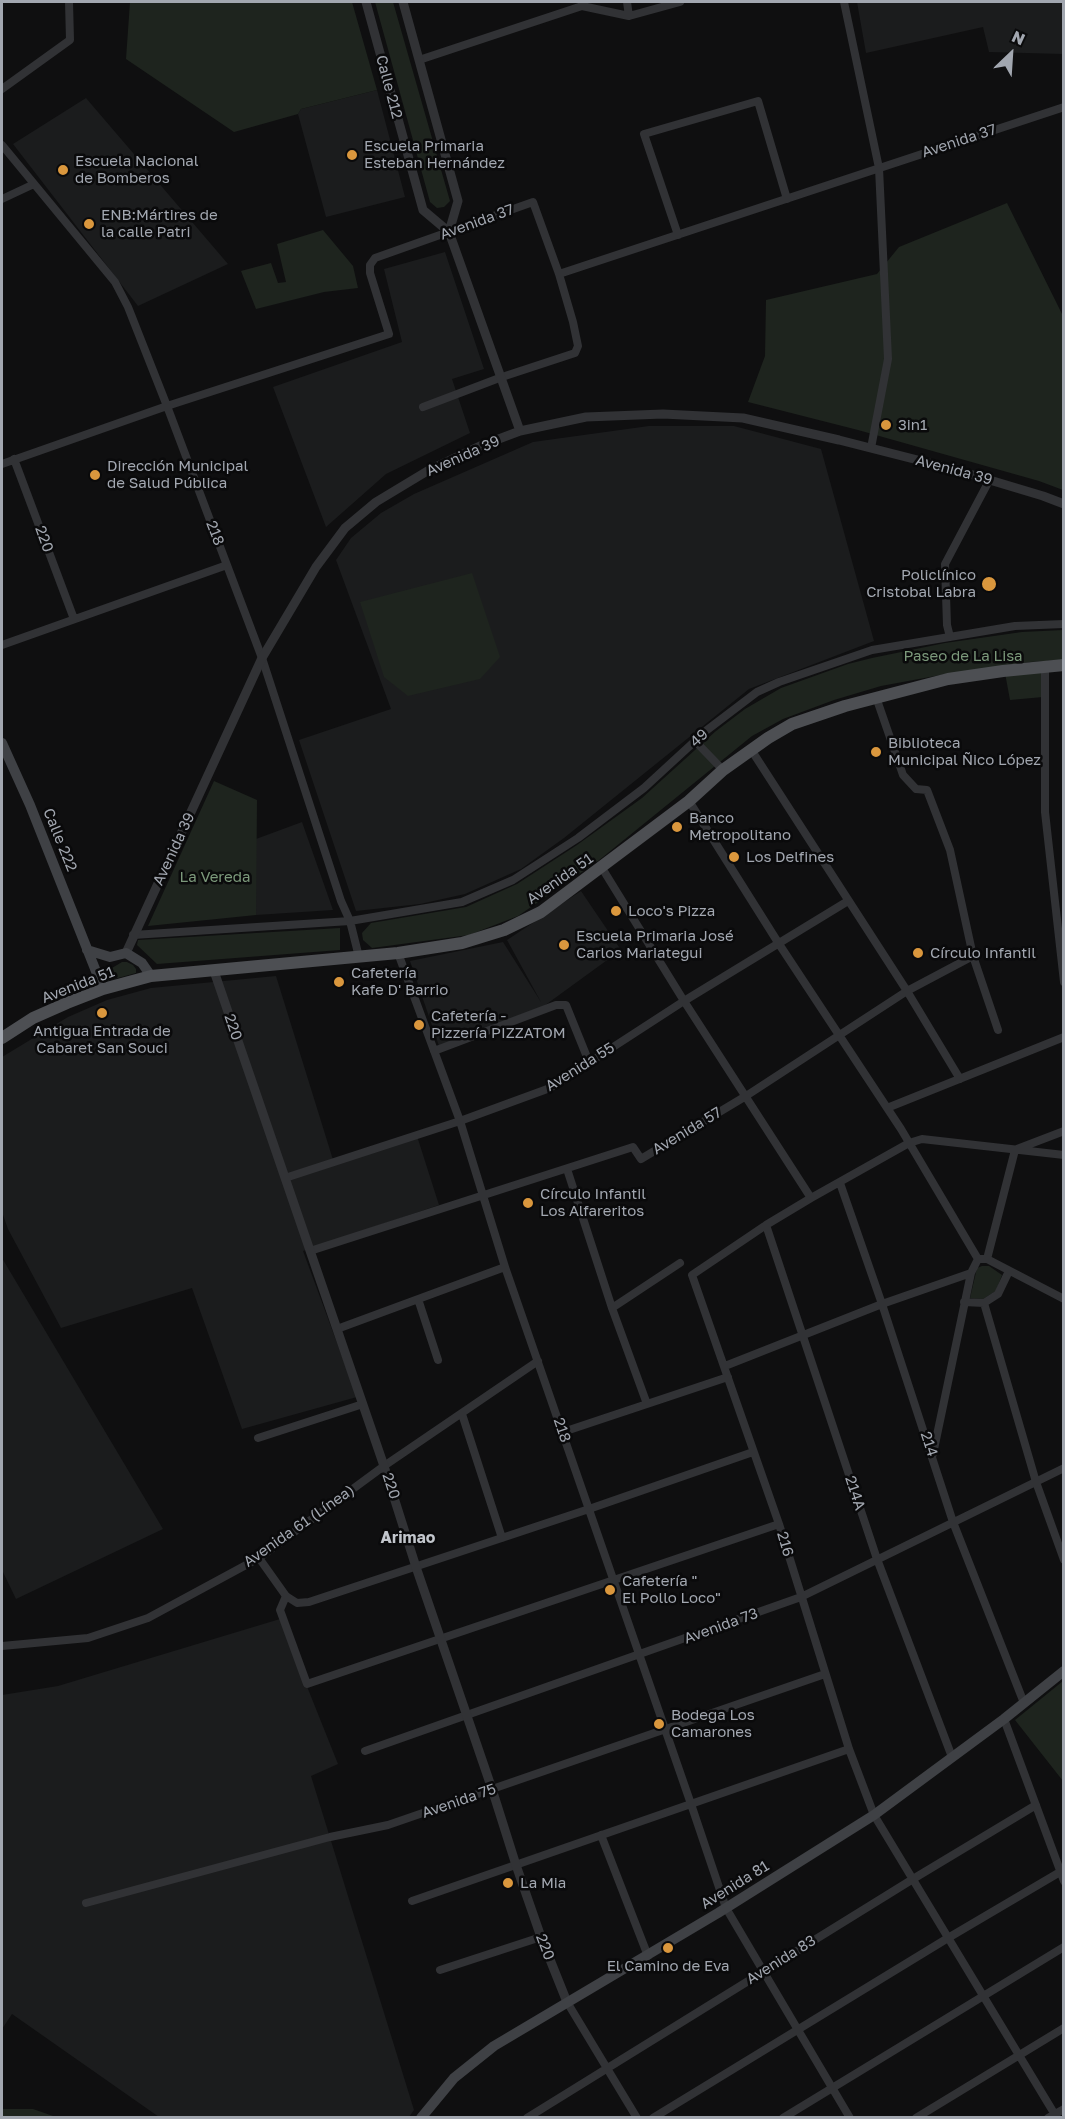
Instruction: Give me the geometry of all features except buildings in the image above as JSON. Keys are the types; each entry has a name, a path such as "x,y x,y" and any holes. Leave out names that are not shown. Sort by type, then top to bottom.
{"main road":[{"name":"Avenida 51","path":"2,1038 33,1018 103,989 151,976 398,953 462,943 504,930 541,912 689,801 723,770 792,724 876,697 948,680 1064,665"},
{"name":"Calle 222","path":"2,743 30,806 103,989"},
{"path":"87,950 110,957"},
{"path":"98,976 104,963 110,957 126,953 142,963 151,976"},
{"name":"Avenida 81","path":"421,2118 454,2078 486,2052 567,2001 648,1956 874,1815 1004,1719 1064,1671"}],"street":[{"path":"2,88 70,40 69,2"},
{"name":"Calle 212","path":"366,2 423,210 448,232 520,431"},
{"path":"403,2 458,201 448,232"},
{"path":"627,2 629,16"},
{"path":"419,60 582,6 629,16 680,2"},
{"path":"844,2 879,168 888,359 871,448"},
{"path":"678,235 644,134 758,100 787,199"},
{"name":"Avenida 37","path":"2,464 168,406 388,334 370,273 370,265 375,258 533,202 559,274 1064,107"},
{"name":"218","path":"2,145 115,282 128,307 168,406 262,658 341,901 350,921 359,957"},
{"path":"2,199 34,184"},
{"path":"423,407 502,377 575,353 578,346 559,274"},
{"name":"Avenida 39","path":"126,953 262,658 316,567 345,528 376,502 429,470 480,446 520,431 594,416 675,415 743,418 871,448 990,480 1064,504"},
{"name":"220","path":"14,459 74,619"},
{"path":"950,637 947,625 945,564 990,480"},
{"path":"2,645 227,565"},
{"name":"49","path":"133,935 363,920 462,902 513,880 578,838 644,788 707,730 757,692 779,682 872,650 1015,626 1064,624"},
{"path":"1045,666 1045,812 1064,982"},
{"path":"876,697 903,775 916,789 927,790 950,850 973,956 998,1029"},
{"path":"695,741 723,770"},
{"path":"752,751 908,991 960,1079"},
{"path":"689,801 779,944 887,1108 978,1259"},
{"path":"602,868 684,1001 811,1198"},
{"name":"Avenida 55","path":"285,1178 460,1121 550,1088 684,1001 848,901"},
{"name":"218","path":"398,953 460,1121 505,1267 726,1908 850,2118"},
{"name":"Avenida 57","path":"310,1251 633,1147 641,1159 746,1096 908,991 973,956"},
{"name":"220","path":"214,971 338,1329 516,1865 541,1937 567,2001"},
{"path":"434,1051 556,1005 566,1005 590,1062"},
{"path":"887,1108 1064,1037"},
{"path":"1015,1150 1064,1131"},
{"path":"766,1225 909,1143 922,1139 1064,1155"},
{"path":"987,1259 1015,1150"},
{"path":"567,1169 612,1308 647,1404"},
{"name":"214","path":"840,1183 933,1456 953,1522 1024,1703"},
{"name":"216","path":"766,1225 692,1275 779,1524 849,1749 874,1815 1019,2055 1053,2116"},
{"name":"214A","path":"766,1225 877,1559 952,1757"},
{"path":"978,1259 987,1259 1064,1299"},
{"path":"933,1456 970,1273 978,1259"},
{"path":"612,1308 680,1263"},
{"path":"338,1329 505,1267"},
{"path":"964,1302 984,1303 998,1294 1009,1271"},
{"path":"725,1366 882,1304 970,1273"},
{"path":"418,1299 438,1360"},
{"path":"984,1303 1036,1482 1064,1560"},
{"name":"Avenida 61 (Línea)","path":"2,1646 88,1638 148,1618 259,1558 384,1466 538,1361"},
{"path":"563,1432 728,1377"},
{"path":"258,1438 363,1404"},
{"path":"462,1414 502,1539"},
{"path":"259,1558 286,1596 297,1603 309,1602 502,1539 753,1452"},
{"name":"Avenida 73","path":"365,1751 801,1597 1064,1468"},
{"path":"286,1596 280,1610 308,1684 779,1524"},
{"name":"Avenida 75","path":"86,1903 330,1837 388,1825 825,1674"},
{"path":"1004,1719 1064,1881"},
{"path":"412,1901 849,1749"},
{"name":"Avenida 83","path":"526,2118 1036,1805"},
{"path":"601,1835 648,1956"},
{"path":"653,2118 1060,1872"},
{"path":"440,1970 541,1937"},
{"path":"783,2118 1064,1947"},
{"path":"567,2001 637,2118"},
{"path":"916,2118 1064,2028"},
{"path":"1053,2116 1064,2109"}],"shaded area":[{"path":"857,2 1063,2 1063,54 989,52 983,27 866,53"},
{"name":"Escuela Primaria Esteban Hernández","path":"377,90 405,197 326,217 298,114 301,109"},
{"path":"86,98 228,264 138,306 13,144"},
{"path":"445,252 484,369 452,379 470,433 386,474 326,527 273,387 402,342 384,269"},
{"path":"649,426 734,426 821,449 874,641 749,689 564,838 521,869 465,894 420,904 356,911 299,740 391,709 336,560 351,538 381,513 414,494 533,442"},
{"path":"302,822 333,910 256,915 256,839"},
{"path":"581,891 621,950 544,1006 439,1046 410,961 503,942 541,1002 507,940"},
{"path":"276,976 334,1163 417,1136 439,1205 303,1251 357,1397 242,1429 192,1288 61,1328 8,1229 2,1212 2,1057 68,1017 107,1000 151,988"},
{"path":"2,1258 163,1529 16,1599 2,1570"},
{"path":"280,1619 338,1764 311,1776 414,2110 409,2117 159,2117 12,2014 2,2029 2,1695 58,1686"}],"green space":[{"path":"130,2 352,2 377,90 301,109 298,114 234,132 126,59"},
{"path":"375,2 393,2 450,201 444,207 437,208 430,202"},
{"path":"1007,203 1063,316 1063,490 1039,481 858,430 748,402 765,356 766,300 877,274 899,247"},
{"path":"323,230 353,266 358,288 324,292 256,309 241,271 271,263 278,283 286,282 277,244"},
{"path":"472,573 500,657 480,679 408,696 384,677 360,602"},
{"name":"Paseo de La Lisa","path":"1063,630 1063,660 1030,662 946,674 881,686 783,719 752,736 598,861 518,916 469,935 372,948 363,940 362,933 371,923 466,907 517,884 577,845 642,798 716,731 745,709 781,688 848,664 872,658 945,643 1022,632"},
{"path":"1041,671 1043,697 1010,700 1005,673"},
{"name":"La Vereda","path":"214,781 257,800 256,915 148,926"},
{"path":"340,928 340,950 157,964 137,945 138,940"},
{"path":"122,962 133,965 136,973 107,981 107,971"},
{"path":"989,1266 1002,1275 996,1291 983,1299 970,1298 977,1268"},
{"path":"1063,1681 1063,1781 1015,1720"},
{"path":"2,2109 33,2109 56,2117 2,2117"}],"place":[{"name":"Escuela Primaria Esteban Hernández","path":"352,155"},
{"name":"Escuela Nacional de Bomberos","path":"63,170"},
{"name":"ENB:Mártires de la calle Patri","path":"89,224"},
{"name":"3in1","path":"886,425"},
{"name":"Dirección Municipal de Salud Pública","path":"95,475"},
{"name":"Policlínico Cristobal Labra","path":"989,584"},
{"name":"Biblioteca Municipal Ñico López","path":"876,752"},
{"name":"Banco Metropolitano","path":"677,827"},
{"name":"Los Delfines","path":"734,857"},
{"name":"Loco's Pizza","path":"616,911"},
{"name":"Escuela Primaria José Carlos Mariategui","path":"564,945"},
{"name":"Círculo Infantil","path":"918,953"},
{"name":"Cafetería Kafe D' Barrio","path":"339,982"},
{"name":"Antigua Entrada de Cabaret San Souci","path":"102,1013"},
{"name":"Cafetería - Pizzería PIZZATOM","path":"419,1025"},
{"name":"Círculo Infantil Los Alfareritos","path":"528,1203"},
{"name":"Cafetería \" El Pollo Loco\"","path":"610,1590"},
{"name":"Bodega Los Camarones","path":"659,1724"},
{"name":"La Mia","path":"508,1883"},
{"name":"El Camino de Eva","path":"668,1948"}],"district":[{"name":"Arimao","path":"408,1538"}]}
